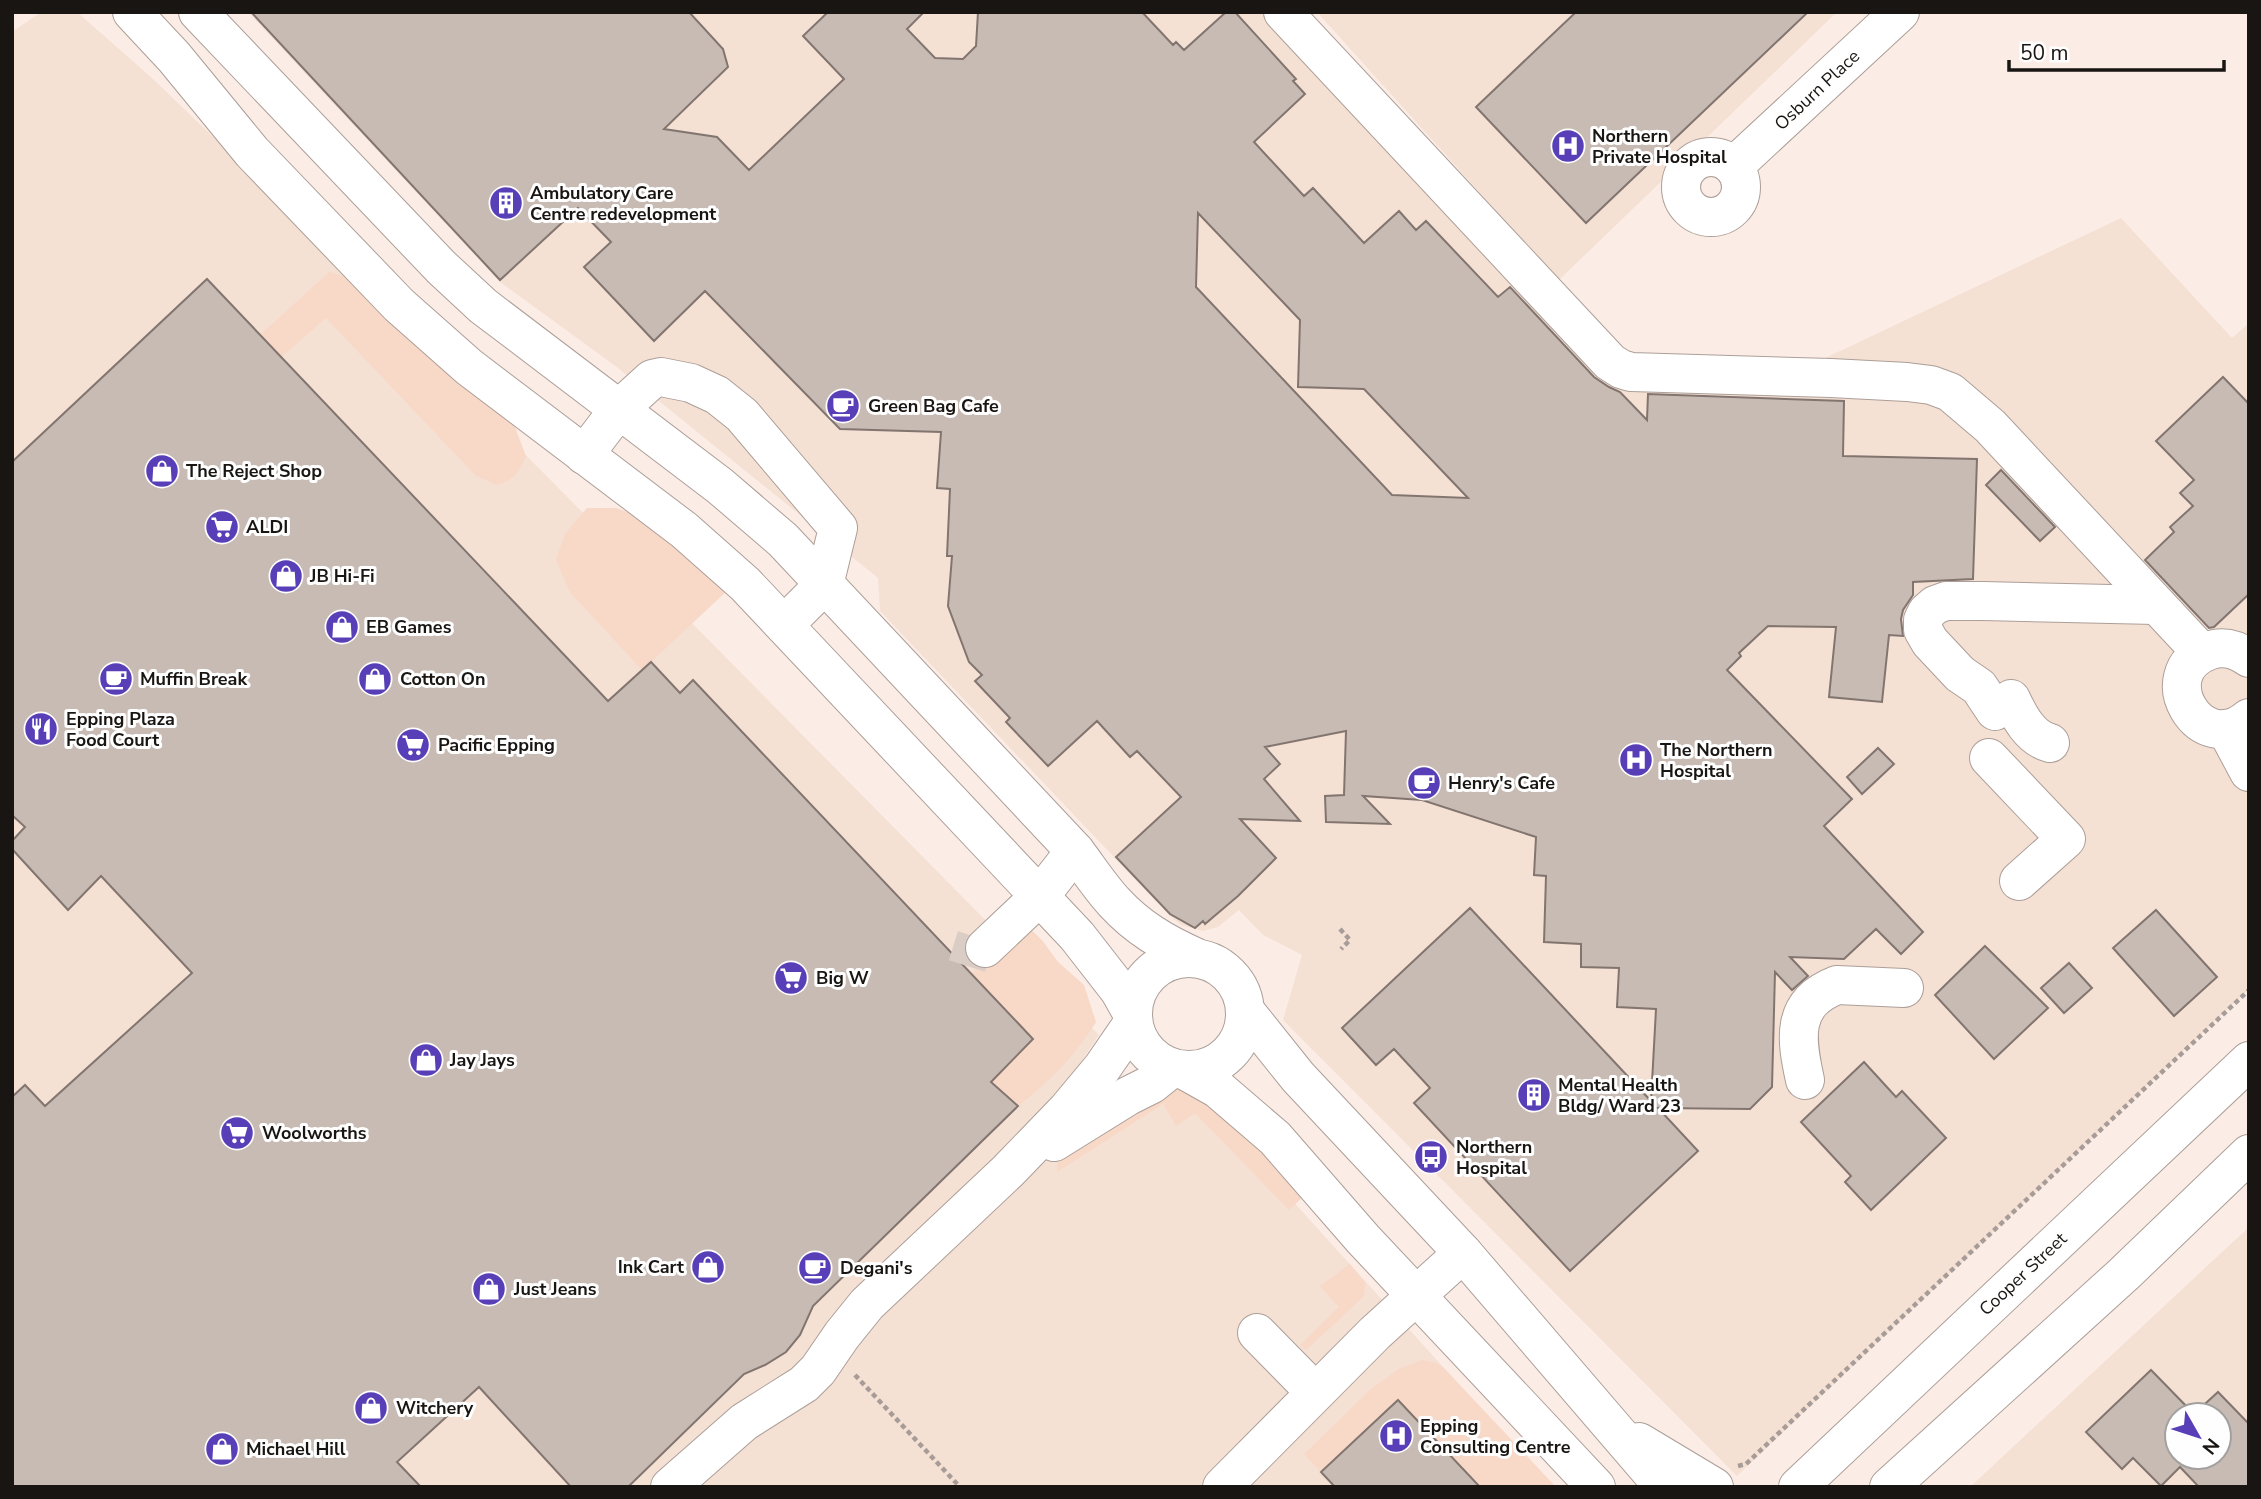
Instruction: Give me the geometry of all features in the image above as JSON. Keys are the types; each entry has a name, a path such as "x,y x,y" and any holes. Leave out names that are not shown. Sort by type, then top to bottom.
{"street":[{"path":"132,12 174,57 252,152 399,305 443,345 684,530 745,584 1077,936 1119,990 1146,1051 1158,1062 1179,1069 1217,1089 1275,1138 1324,1196 1596,1487"},
{"path":"198,12 441,267 483,306 720,486 783,540 1075,851 1113,902 1137,924 1164,943 1219,965 1230,975 1239,988 1246,1012 1298,1077 1462,1253 1664,1487"},
{"path":"1283,12 1610,362 1631,372 1907,382 1931,385 1950,392 1990,426 2202,653"},
{"name":"Osburn Place","path":"1734,166 1900,12"},
{"path":"342,246 384,206"},
{"path":"584,455 620,409 652,379 661,377 691,383 717,395 742,415 838,528 824,585 784,625"},
{"path":"1995,711 1979,687 1960,674 1930,642 1923,630 1923,620 1935,605 1945,601 1983,601 2156,605"},
{"path":"2249,658 2237,650 2225,648 2202,653 2187,668 2182,689 2184,702 2191,714 2201,723 2213,728 2237,723 2249,772"},
{"path":"1989,758 2059,831 2012,873"},
{"path":"981,943 1075,851"},
{"path":"670,1487 744,1422 804,1384 818,1370 867,1304 1008,1171 1102,1068 1133,1018 1136,995 1145,978 1159,966 1176,958 1195,957"},
{"path":"1805,1080 1799,1055 1800,1017 1811,1003 1837,985 1905,988"},
{"path":"1008,1171 1128,1096 1179,1069 1201,1069 1216,1064 1228,1055 1238,1042 1244,1028 1246,1012"},
{"name":"Cooper Street","path":"1797,1486 2249,1061"},
{"path":"1889,1487 2123,1274 2249,1154"},
{"path":"1242,1480 1315,1392 1462,1253"},
{"path":"1257,1333 1315,1392"},
{"path":"1610,1424 1723,1477"}],"path":[{"path":"1340,929 1350,940 1340,949"},
{"path":"1723,1477 1746,1464 2249,990"},
{"path":"818,1370 833,1387 851,1371 960,1487"}],"shaded area":[{"name":"Pacific Epping","path":"41,12 77,12 152,78 235,158 1099,1035 1081,1062 1112,1086 1133,1122 1163,1104 1211,1111 1552,1487 12,1487 12,32"},
{"name":"The Northern Hospital","path":"248,12 1306,12 1525,243 1317,12 1837,12 1559,280 1630,357 1804,368 2121,218 2232,338 2249,323 2249,989 1737,1476 1283,1020 1302,955 1263,935 1239,910 1218,927 1203,931 1181,925 1170,916 880,611 878,578 618,368 500,282"},
{"path":"329,272 351,278 389,317 515,427 526,456 512,478 496,485 475,475 326,318 281,357 260,335"},
{"path":"587,508 616,508 655,522 728,590 642,670 569,591 556,559 565,534"},
{"path":"1025,924 1042,940 1058,962 1084,985 1096,1022 1061,1068 1018,1106 991,1082 971,974 1016,929"},
{"path":"1148,1085 1186,1091 1221,1112 1304,1196 1289,1210 1195,1113 1176,1126 1163,1104 1057,1172 1057,1156"},
{"path":"2249,1227 2249,1487 1970,1487"},
{"path":"1350,1264 1365,1283 1364,1296 1306,1350 1300,1345 1339,1307 1320,1286"},
{"path":"1421,1360 1444,1368 1556,1487 1480,1487 1398,1400 1321,1472 1304,1454 1372,1388 1399,1369"}],"building":[{"path":"251,12 689,12 723,49 728,67 664,129 717,137 749,170 844,79 803,36 828,12 924,12 907,29 935,58 963,59 976,46 978,12 1142,12 1173,45 1176,42 1184,50 1226,12 1235,12 1296,79 1293,81 1305,94 1254,142 1304,196 1313,188 1364,243 1399,211 1416,230 1426,221 1498,297 1510,287 1594,377 1620,392 1647,420 1648,394 1844,401 1843,456 1977,459 1973,579 1913,582 1913,595 1903,610 1901,619 1903,636 1889,635 1882,702 1829,697 1836,627 1768,626 1739,653 1741,656 1727,670 1852,799 1824,826 1923,932 1901,954 1876,929 1844,959 1790,957 1808,976 1792,990 1775,972 1772,1087 1750,1109 1658,1108 1698,1151 1570,1271 1414,1103 1430,1088 1394,1049 1376,1065 1342,1028 1470,908 1651,1101 1656,1009 1617,1007 1619,968 1581,967 1581,944 1544,942 1546,876 1534,875 1536,837 1422,800 1363,796 1390,824 1326,822 1325,796 1344,795 1346,731 1265,747 1280,764 1264,779 1300,821 1240,819 1276,858 1238,896 1205,924 1203,921 1195,928 1170,914 1116,857 1181,797 1137,751 1130,757 1097,721 1048,766 1006,722 1010,718 975,681 982,675 969,662 948,606 952,556 947,556 950,489 937,488 941,432 840,429 705,291 654,341 584,267 611,242 578,208 500,280","holes":["1198,213 1300,320 1298,387 1364,389 1468,498 1392,495 1196,287"]},
{"name":"Northern Private Hospital","path":"1576,12 1808,12 1586,223 1476,107"},
{"name":"Pacific Epping","path":"207,279 608,701 651,662 680,693 693,680 1033,1039 991,1082 1018,1106 813,1306 800,1335 786,1352 744,1374 628,1487 571,1487 479,1387 397,1462 421,1487 12,1487 12,1097 25,1085 45,1106 192,973 101,876 68,910 12,849 12,841 25,827 12,815 12,462"},
{"path":"2223,377 2249,404 2249,594 2214,627 2209,628 2145,560 2174,532 2170,527 2193,506 2180,493 2194,480 2156,441"},
{"path":"2001,470 2055,527 2040,541 1986,485"},
{"path":"1878,748 1894,764 1862,794 1847,777"},
{"path":"2156,910 2217,977 2174,1016 2113,948"},
{"path":"1985,946 2048,1008 1994,1059 1935,995"},
{"path":"2069,963 2092,988 2064,1013 2041,988"},
{"path":"1864,1062 1896,1097 1902,1091 1946,1138 1871,1210 1845,1182 1851,1176 1801,1122"},
{"path":"2151,1370 2181,1401 2163,1401 2163,1471 2176,1471 2161,1486 2133,1458 2122,1469 2086,1432"},
{"path":"2218,1392 2227,1401 2208,1401"},
{"name":"Epping Consulting Centre","path":"1398,1400 1480,1487 1335,1487 1321,1472"},
{"path":"2233,1407 2249,1424 2249,1487 2199,1487 2184,1471 2233,1471"}],"tunnel":[{"path":"967,966 976,937"}],"place":[{"name":"Northern Private Hospital","path":"1568,146"},
{"name":"Ambulatory Care Centre redevelopment","path":"506,203"},
{"name":"Green Bag Cafe","path":"843,406"},
{"name":"The Reject Shop","path":"162,471"},
{"name":"ALDI","path":"222,527"},
{"name":"JB Hi-Fi","path":"286,576"},
{"name":"EB Games","path":"342,627"},
{"name":"Muffin Break","path":"116,679"},
{"name":"Cotton On","path":"375,679"},
{"name":"Epping Plaza Food Court","path":"41,729"},
{"name":"Pacific Epping","path":"413,745"},
{"name":"The Northern Hospital","path":"1636,760"},
{"name":"Henry's Cafe","path":"1424,783"},
{"name":"Big W","path":"791,978"},
{"name":"Jay Jays","path":"426,1060"},
{"name":"Mental Health Bldg/ Ward 23","path":"1534,1095"},
{"name":"Woolworths","path":"237,1133"},
{"name":"Northern Hospital","path":"1431,1157"},
{"name":"Ink Cart","path":"708,1267"},
{"name":"Degani's","path":"815,1268"},
{"name":"Just Jeans","path":"489,1289"},
{"name":"Witchery","path":"371,1408"},
{"name":"Epping Consulting Centre","path":"1396,1436"},
{"name":"Michael Hill","path":"222,1449"}]}
